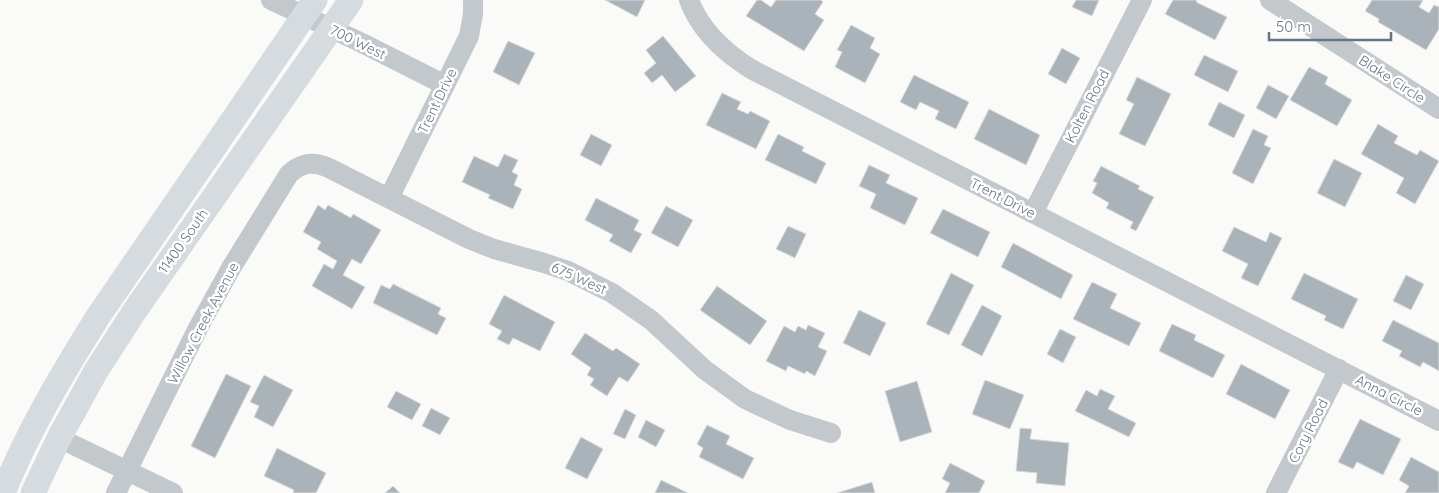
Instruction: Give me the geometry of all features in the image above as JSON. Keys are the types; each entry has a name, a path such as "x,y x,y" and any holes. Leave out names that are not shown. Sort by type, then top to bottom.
{"main road":[{"name":"11400 South","path":"34,493 59,438 96,371 134,312 351,0"},
{"name":"11400 South","path":"3,493 34,427 64,371 97,318 309,8"}],"street":[{"name":"700 West","path":"272,0 309,8 332,29 445,85"},
{"name":"Trent Drive","path":"389,198 469,36 473,14 473,0"},
{"name":"Trent Drive","path":"689,0 708,34 724,50 750,69 1339,370"},
{"name":"Kolten Road","path":"1033,213 1142,0"},
{"name":"Blake Circle","path":"1270,0 1439,109"},
{"name":"675 West","path":"304,164 313,162 321,164 469,239 494,249 568,271 612,293 651,320 705,370 745,399 790,420 831,432"},
{"name":"Willow Creek Avenue","path":"116,493 198,328 231,268 283,182 296,167 304,164"},
{"name":"Anna Circle","path":"1339,370 1439,421"},
{"name":"Cory Road","path":"1276,493 1339,370"},
{"path":"59,438 173,493"}],"building":[{"path":"605,0 645,0 637,17"},
{"path":"757,0 761,0 771,7 776,0 821,0 823,2 815,14 824,20 804,51 746,16"},
{"path":"1076,0 1099,0 1092,16 1072,7"},
{"path":"1173,0 1197,0 1196,2 1227,17 1215,40 1165,14"},
{"path":"1372,0 1423,0 1419,7 1429,13 1434,5 1439,7 1439,29 1426,50 1378,22 1379,19 1365,11"},
{"path":"851,25 875,38 870,48 880,54 865,83 835,67 842,52 837,50"},
{"path":"663,36 696,76 675,92 662,75 652,83 644,73 656,63 646,50"},
{"path":"508,41 535,53 519,85 493,72"},
{"path":"1062,48 1080,58 1066,84 1048,74"},
{"path":"1204,55 1238,71 1228,92 1194,75"},
{"path":"1309,67 1328,77 1325,84 1352,100 1337,126 1290,100"},
{"path":"914,75 969,102 956,129 935,119 939,111 920,102 916,110 900,102"},
{"path":"1137,77 1171,94 1145,146 1119,134 1134,104 1126,100"},
{"path":"1268,85 1289,96 1276,119 1256,108"},
{"path":"722,93 741,102 737,109 748,114 750,111 770,121 756,149 706,125"},
{"path":"1219,102 1245,115 1234,138 1208,125"},
{"path":"989,109 1040,135 1026,165 974,139"},
{"path":"1378,124 1398,136 1394,143 1417,155 1420,150 1439,161 1415,204 1396,193 1404,178 1361,154"},
{"path":"1253,129 1268,136 1264,145 1271,148 1253,184 1232,173"},
{"path":"591,134 612,145 601,166 580,155"},
{"path":"778,134 804,147 802,151 826,163 816,184 765,160"},
{"path":"504,154 518,160 512,172 518,175 514,185 522,189 513,209 488,198 490,195 462,182 474,156 498,167"},
{"path":"1334,159 1362,173 1345,207 1317,193"},
{"path":"869,165 890,175 886,183 918,198 905,225 870,208 876,194 859,186"},
{"path":"1101,166 1140,186 1138,189 1154,197 1136,231 1130,228 1133,222 1106,208 1109,203 1092,193 1097,183 1093,181"},
{"path":"596,198 639,220 634,230 642,234 631,253 609,241 613,235 585,220"},
{"path":"318,205 325,210 328,205 351,218 353,214 381,230 361,264 352,259 343,275 365,287 352,309 312,286 324,264 333,269 337,261 317,249 321,242 303,232"},
{"path":"666,206 693,220 678,247 651,233"},
{"path":"943,209 990,232 978,257 930,233"},
{"path":"788,226 806,234 795,258 776,249"},
{"path":"1234,227 1266,242 1270,232 1282,238 1258,286 1241,278 1248,264 1222,251"},
{"path":"1013,243 1073,275 1061,299 1001,267"},
{"path":"951,273 974,285 949,335 926,324"},
{"path":"1304,273 1358,299 1343,329 1324,320 1326,316 1291,299"},
{"path":"1406,275 1424,284 1411,310 1393,301"},
{"path":"1092,282 1117,294 1110,308 1141,323 1129,346 1073,319"},
{"path":"393,284 441,308 438,314 446,318 437,335 373,303 381,285 390,289"},
{"path":"717,286 767,321 750,345 700,310"},
{"path":"504,295 555,322 540,351 513,338 509,345 497,339 502,331 489,324"},
{"path":"982,305 1002,316 982,356 961,345"},
{"path":"859,310 886,323 870,356 843,343"},
{"path":"1393,320 1439,343 1439,371 1423,362 1420,367 1399,356 1402,351 1382,341"},
{"path":"1172,324 1196,335 1194,340 1225,355 1213,378 1159,351"},
{"path":"808,325 825,333 818,347 827,351 815,376 806,371 805,374 788,366 786,371 766,361 784,326 795,332 798,326 806,330"},
{"path":"1060,329 1076,337 1063,363 1047,354"},
{"path":"585,333 613,351 616,348 640,364 628,382 619,377 607,396 590,385 594,379 587,375 591,368 571,354"},
{"path":"1241,364 1290,390 1275,419 1226,394"},
{"path":"226,374 251,386 215,458 191,446"},
{"path":"264,375 293,390 273,427 254,417 259,406 250,402"},
{"path":"985,380 1024,395 1010,429 972,414"},
{"path":"917,381 932,432 900,442 885,391"},
{"path":"1100,389 1115,396 1108,409 1136,423 1129,437 1075,411 1086,390 1097,396"},
{"path":"396,391 421,404 412,420 387,407"},
{"path":"431,408 450,418 440,435 422,426"},
{"path":"625,409 636,415 625,439 613,434"},
{"path":"1360,419 1401,439 1383,475 1357,462 1353,469 1338,462"},
{"path":"646,420 665,430 656,447 638,437"},
{"path":"707,425 730,436 726,444 754,458 743,479 699,457 703,448 697,444"},
{"path":"1020,428 1032,429 1030,439 1069,443 1065,486 1036,483 1037,473 1016,471"},
{"path":"581,437 603,449 587,479 565,468"},
{"path":"277,448 326,473 316,493 293,493 294,490 264,476"},
{"path":"1411,457 1439,472 1439,493 1405,493 1409,486 1399,480"},
{"path":"950,463 985,481 979,493 945,493 950,483 942,479"},
{"path":"661,480 688,493 655,493"},
{"path":"872,482 875,493 837,493"},
{"path":"393,486 400,493 385,493"}]}
